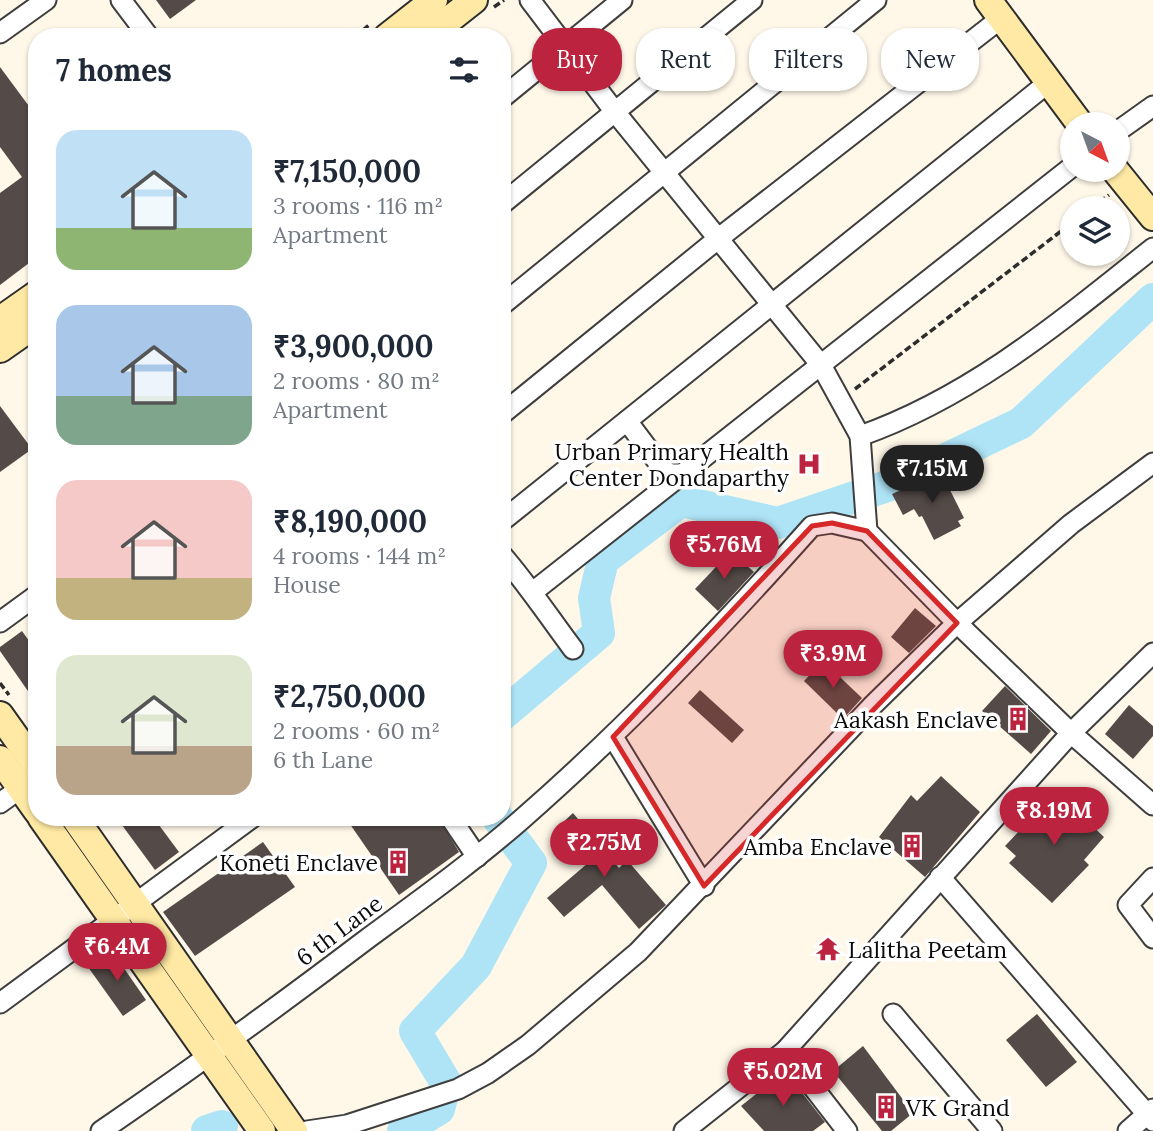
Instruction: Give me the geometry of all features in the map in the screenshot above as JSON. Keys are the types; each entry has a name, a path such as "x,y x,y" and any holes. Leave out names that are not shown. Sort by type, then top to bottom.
{"main road":[{"path":"398,28 434,0"},
{"path":"438,28 474,0"},
{"path":"993,5 1071,112"},
{"path":"1125,182 1153,217"},
{"path":"0,320 28,300"},
{"path":"0,349 28,329"},
{"path":"0,715 28,754"},
{"path":"0,759 19,789"},
{"path":"47,826 114,921 221,1050 295,1131"},
{"path":"80,826 137,905 221,1050 262,1131"}],"street":[{"path":"0,33 46,0"},
{"path":"121,0 142,28"},
{"path":"530,0 552,28"},
{"path":"589,28 621,0"},
{"path":"511,197 751,0"},
{"path":"511,298 876,0"},
{"path":"511,407 719,238 993,5"},
{"path":"511,91 532,74"},
{"path":"511,514 1049,82"},
{"path":"599,91 821,365 860,436 867,531 957,624 1071,733 1153,805"},
{"path":"1130,122 1153,106"},
{"path":"534,591 1060,176"},
{"path":"860,436 923,411 1005,363 1153,248"},
{"path":"627,421 663,469 670,474 679,474"},
{"path":"307,1131 347,1125 458,1089 488,1073 528,1045 638,952 704,886 865,713 957,624 1071,524 1153,463"},
{"name":"6 th Lane","path":"101,1131 221,1050 477,857 522,819 613,737 711,638 812,526 832,523 867,531"},
{"path":"511,565 534,591 537,602 573,649"},
{"path":"0,622 28,602"},
{"path":"691,1129 785,1051 1071,733 1153,653"},
{"path":"613,737 704,886"},
{"path":"0,1003 241,826"},
{"path":"456,826 477,857"},
{"path":"940,877 1151,1115 1128,1131"},
{"path":"1153,878 1128,905 1153,938"},
{"path":"893,1014 992,1131"},
{"path":"785,1051 847,1131"}],"path":[{"path":"839,401 1060,232"}],"highlighted area":[{"path":"832,523 867,531 957,623 704,886 613,737 812,526"}],"building":[{"path":"156,0 196,0 170,19"},
{"path":"0,67 28,105 28,264 0,285 0,193 22,177 0,147"},
{"path":"0,406 28,444 28,452 0,472"},
{"path":"941,472 964,518 958,521 961,526 934,540 922,516 919,517 914,509 903,515 892,494"},
{"path":"731,551 754,572 718,611 695,589"},
{"path":"915,608 936,626 909,653 891,637"},
{"path":"22,631 28,639 28,691 0,651 0,647"},
{"path":"823,661 862,698 843,719 804,681"},
{"name":"Aakash Enclave","path":"1005,686 1051,731 1031,754 982,711"},
{"path":"700,690 744,730 732,743 688,703"},
{"path":"1129,705 1153,726 1153,736 1133,759 1105,734"},
{"path":"941,776 980,812 925,877 879,837 911,795 917,801"},
{"path":"1056,792 1104,837 1084,860 1089,865 1052,903 1009,863 1016,856 1005,846"},
{"path":"573,813 619,868 627,860 666,905 639,929 602,885 564,917 547,898 588,863 558,827"},
{"path":"123,826 160,826 179,852 155,870"},
{"path":"351,826 443,826 459,852 399,895"},
{"path":"263,842 295,887 195,956 163,912"},
{"path":"112,951 146,1000 123,1016 88,967"},
{"path":"1037,1014 1077,1062 1046,1087 1006,1040"},
{"path":"863,1046 913,1113 891,1131 882,1131 833,1071"},
{"path":"785,1071 825,1122 813,1131 764,1131 741,1106"}],"waterway":[{"path":"511,707 599,633 594,598 603,560 681,501 778,523 896,483 1021,423 1153,299"},
{"path":"403,1131 439,1109 446,1083 415,1031 476,966 531,863 504,826"},
{"path":"207,1131 222,1126"}],"place":[{"name":"Urban Primary Health Center Dondaparthy","path":"809,464"},
{"name":"Aakash Enclave","path":"1018,719"},
{"name":"Amba Enclave","path":"912,846"},
{"name":"Koneti Enclave","path":"398,862"},
{"name":"Lalitha Peetam","path":"828,949"},
{"name":"VK Grand","path":"886,1107"}]}
